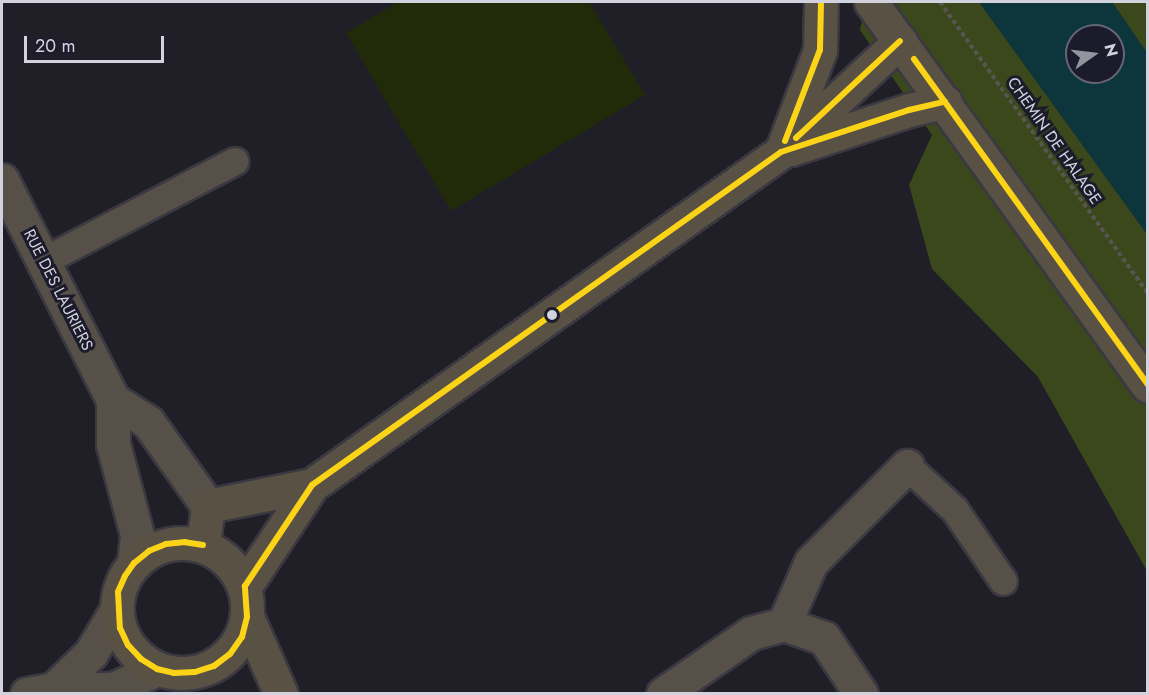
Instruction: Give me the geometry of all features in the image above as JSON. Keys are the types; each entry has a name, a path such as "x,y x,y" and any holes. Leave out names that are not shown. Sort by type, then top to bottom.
{"street":[{"path":"781,152 820,50 821,2"},
{"path":"871,2 1148,386"},
{"path":"208,506 312,485 781,152 900,40"},
{"path":"781,152 909,110 945,102"},
{"name":"RUE DES LAURIERS","path":"2,180 113,400 113,444 137,536 134,563"},
{"path":"113,400 148,422 208,506 203,545"},
{"path":"784,624 811,562 907,466"},
{"path":"40,691 113,689 166,671 195,672 214,666 230,654 242,637 246,602 312,485"},
{"path":"208,693 141,659 128,645 120,628 117,609 118,592 134,563 149,551 166,544 185,542 203,545 222,555 235,569 281,693"},
{"path":"40,691 91,653 117,609"},
{"path":"663,693 751,633 784,624 824,638 861,693"}],"lane":[{"path":"43,261 234,161"},
{"path":"907,466 954,509 1003,581"}],"path":[{"name":"CHEMIN DE HALAGE","path":"940,2 1148,294"}],"green space":[{"path":"398,2 589,2 645,95 451,211 346,33"},
{"path":"866,2 979,2 1147,234 1147,571 1038,377 932,269 909,185 932,135 860,30"},
{"path":"1112,2 1147,2 1147,53"}],"water":[{"path":"979,2 1112,2 1147,53 1147,234"}],"transit line":[{"path":"785,141 820,50 821,2"},
{"path":"796,138 900,41"},
{"path":"914,59 1148,385"},
{"path":"245,586 312,485 781,152 909,110 945,102"},
{"path":"203,545 185,542 166,544 149,551 134,563 125,576 118,592 120,628 128,645 141,659 157,669 174,673 195,672 214,666 230,654 242,637 247,617 245,586"}]}
